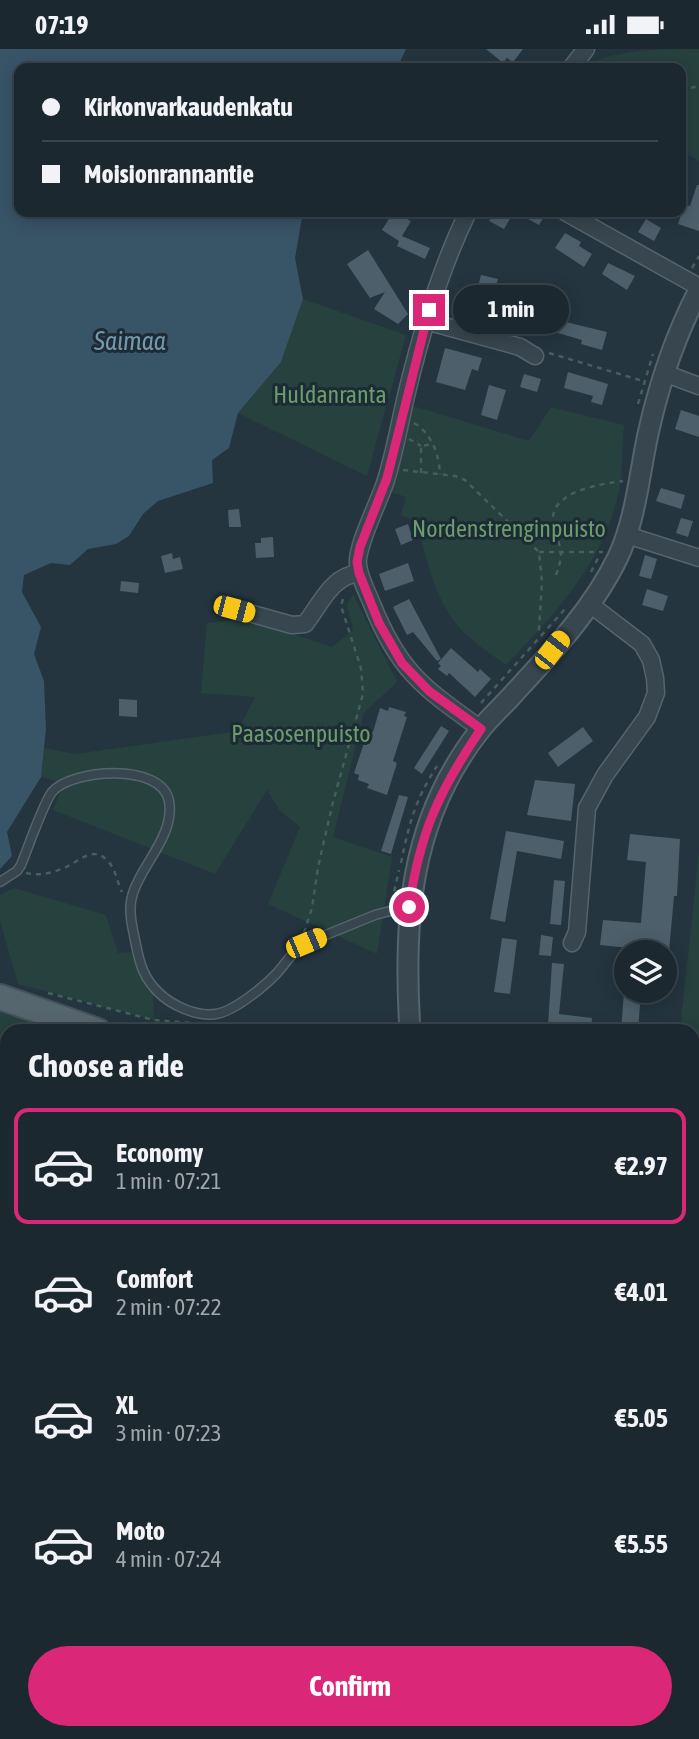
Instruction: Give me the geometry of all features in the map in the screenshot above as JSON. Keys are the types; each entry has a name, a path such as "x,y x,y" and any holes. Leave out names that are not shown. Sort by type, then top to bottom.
{"main road":[{"path":"0,997 78,1024"}],"street":[{"path":"466,217 444,264 426,321 390,467 358,554 359,573 386,638 402,663 429,691 475,724"},
{"path":"410,1024 399,913 432,812 475,724 591,605 627,535 656,399 695,285 574,217"},
{"path":"426,321 520,347 535,356"},
{"path":"664,373 699,386"},
{"path":"627,535 699,558"},
{"path":"234,609 292,625 305,624 331,587 348,575 359,573"},
{"path":"572,943 577,932 587,808 605,775 648,717 656,693 651,660 642,644 591,605"}],"lane":[{"path":"0,882 17,871 52,792 64,782 79,777 131,773 144,775 164,790 169,800 165,831 156,853 134,890 131,902 131,922 140,967 148,982 164,999 198,1013 216,1014 252,995 275,976 296,949 355,922 399,913"}],"path":[{"path":"695,285 699,256"},
{"path":"636,414 643,381 656,347"},
{"path":"535,356 549,353 643,381"},
{"path":"433,444 421,446 406,438 410,421 421,427 433,444 440,475"},
{"path":"421,446 421,473"},
{"path":"390,467 454,476 473,486 540,552 542,582 539,629 542,636"},
{"path":"556,575 561,552 553,515 557,505 573,493 624,481"},
{"path":"586,580 606,543"},
{"path":"540,552 602,552"},
{"path":"296,949 309,920 333,802 363,695 361,668 341,606 345,593"},
{"path":"475,724 519,659 570,603"},
{"path":"399,913 414,809 419,793 439,762"},
{"path":"17,871 47,874 95,853 110,863 119,887 131,902"},
{"path":"47,993 154,1020 199,1023"}],"green space":[{"path":"699,49 699,161 686,153 686,63 592,63 607,57 654,50"},
{"name":"Huldanranta","path":"303,299 406,335 367,476 238,413 281,362"},
{"name":"Nordenstrenginpuisto","path":"410,405 529,441 551,407 624,425 619,490 602,541 590,564 560,606 506,665 470,638 450,616 432,577 416,521 401,515 406,497 388,491"},
{"name":"Paasosenpuisto","path":"353,594 397,682 364,713 333,837 392,857 377,954 268,904 300,827 280,811 267,790 215,874 53,810 64,783 41,777 44,748 75,754 238,731 255,697 201,693 207,623 248,619 332,647 353,630 347,605"},
{"path":"699,852 699,1024 681,1024"},
{"path":"14,888 106,915 118,953 137,952 153,987 154,1020 18,984 0,921 0,895"},
{"path":"0,1010 41,1024 0,1024"}],"water":[{"name":"Saimaa","path":"0,49 406,49 399,63 14,63 14,217 302,217 295,258 303,299 281,362 238,413 229,448 212,460 213,483 158,501 143,514 129,536 116,544 88,549 70,565 51,563 24,575 22,592 41,627 34,654 44,681 46,729 41,777 7,832 12,856 0,869"}],"building":[{"path":"486,49 523,49 513,62 507,58 503,63"},
{"path":"699,185 699,231 678,224 680,217 686,217 686,205 690,206"},
{"path":"390,217 410,217 408,220 411,221 402,236 430,248 425,259 397,246 399,241 382,230"},
{"path":"492,217 511,217 504,229 489,221"},
{"path":"524,217 544,217 539,225"},
{"path":"646,219 661,228 654,241 638,232"},
{"path":"565,233 581,242 579,246 592,254 584,267 555,248"},
{"path":"368,250 408,314 398,324 374,309 385,292 370,298 347,264"},
{"path":"608,263 635,276 627,290 602,274"},
{"path":"481,275 498,279 493,298 476,294"},
{"path":"517,292 528,295 521,316 538,320 535,331 508,323"},
{"path":"455,298 471,303 467,316 451,311"},
{"path":"545,317 607,332 602,350 581,344 582,340 541,328"},
{"path":"445,348 482,358 478,371 472,369 465,390 436,382"},
{"path":"568,372 608,384 602,405 591,402 593,396 564,388"},
{"path":"524,374 541,379 537,392 520,387"},
{"path":"489,385 506,390 497,420 481,415"},
{"path":"681,410 699,416 699,437 675,429"},
{"path":"661,488 685,495 681,509 656,501"},
{"path":"239,509 241,527 229,527 228,510"},
{"path":"681,518 693,521 688,537 676,533"},
{"path":"408,524 413,540 401,545 395,529"},
{"path":"273,537 274,557 256,558 255,543 261,543 261,538"},
{"path":"172,553 173,559 180,557 183,569 165,573 161,556"},
{"path":"645,555 657,559 651,579 639,576"},
{"path":"408,563 414,581 385,591 379,574"},
{"path":"121,581 139,583 138,593 120,591"},
{"path":"647,589 668,596 663,611 642,605"},
{"path":"409,599 441,659 437,661 413,632 407,635 393,607"},
{"path":"451,648 478,672 480,669 491,679 475,697 449,673 447,676 438,669 441,666 438,663"},
{"path":"119,699 137,700 137,717 119,716"},
{"path":"389,707 406,712 404,716 407,717 393,761 397,763 387,795 367,788 369,784 358,780 359,775 354,773 368,731 373,732 380,708 388,711"},
{"path":"441,726 449,731 422,774 414,768"},
{"path":"583,727 593,741 558,767 548,753"},
{"path":"535,780 575,784 571,821 527,815"},
{"path":"399,795 408,797 391,854 381,851"},
{"path":"506,831 564,841 561,859 517,851 505,922 490,919"},
{"path":"630,834 680,839 677,896 674,896 670,940 614,940 614,946 600,945 603,920 641,923 646,862 627,860"},
{"path":"554,880 565,881 561,925 550,924"},
{"path":"541,935 553,937 551,956 539,955"},
{"path":"502,938 517,940 510,994 494,992"},
{"path":"552,963 564,964 559,1014 592,1018 592,1024 548,1024"},
{"path":"623,1003 640,1003 639,1024 622,1024"}],"route":[{"path":"409,907 421,848 436,803 481,729 429,691 402,663 379,623 357,562 360,547 387,478 429,310"}]}
